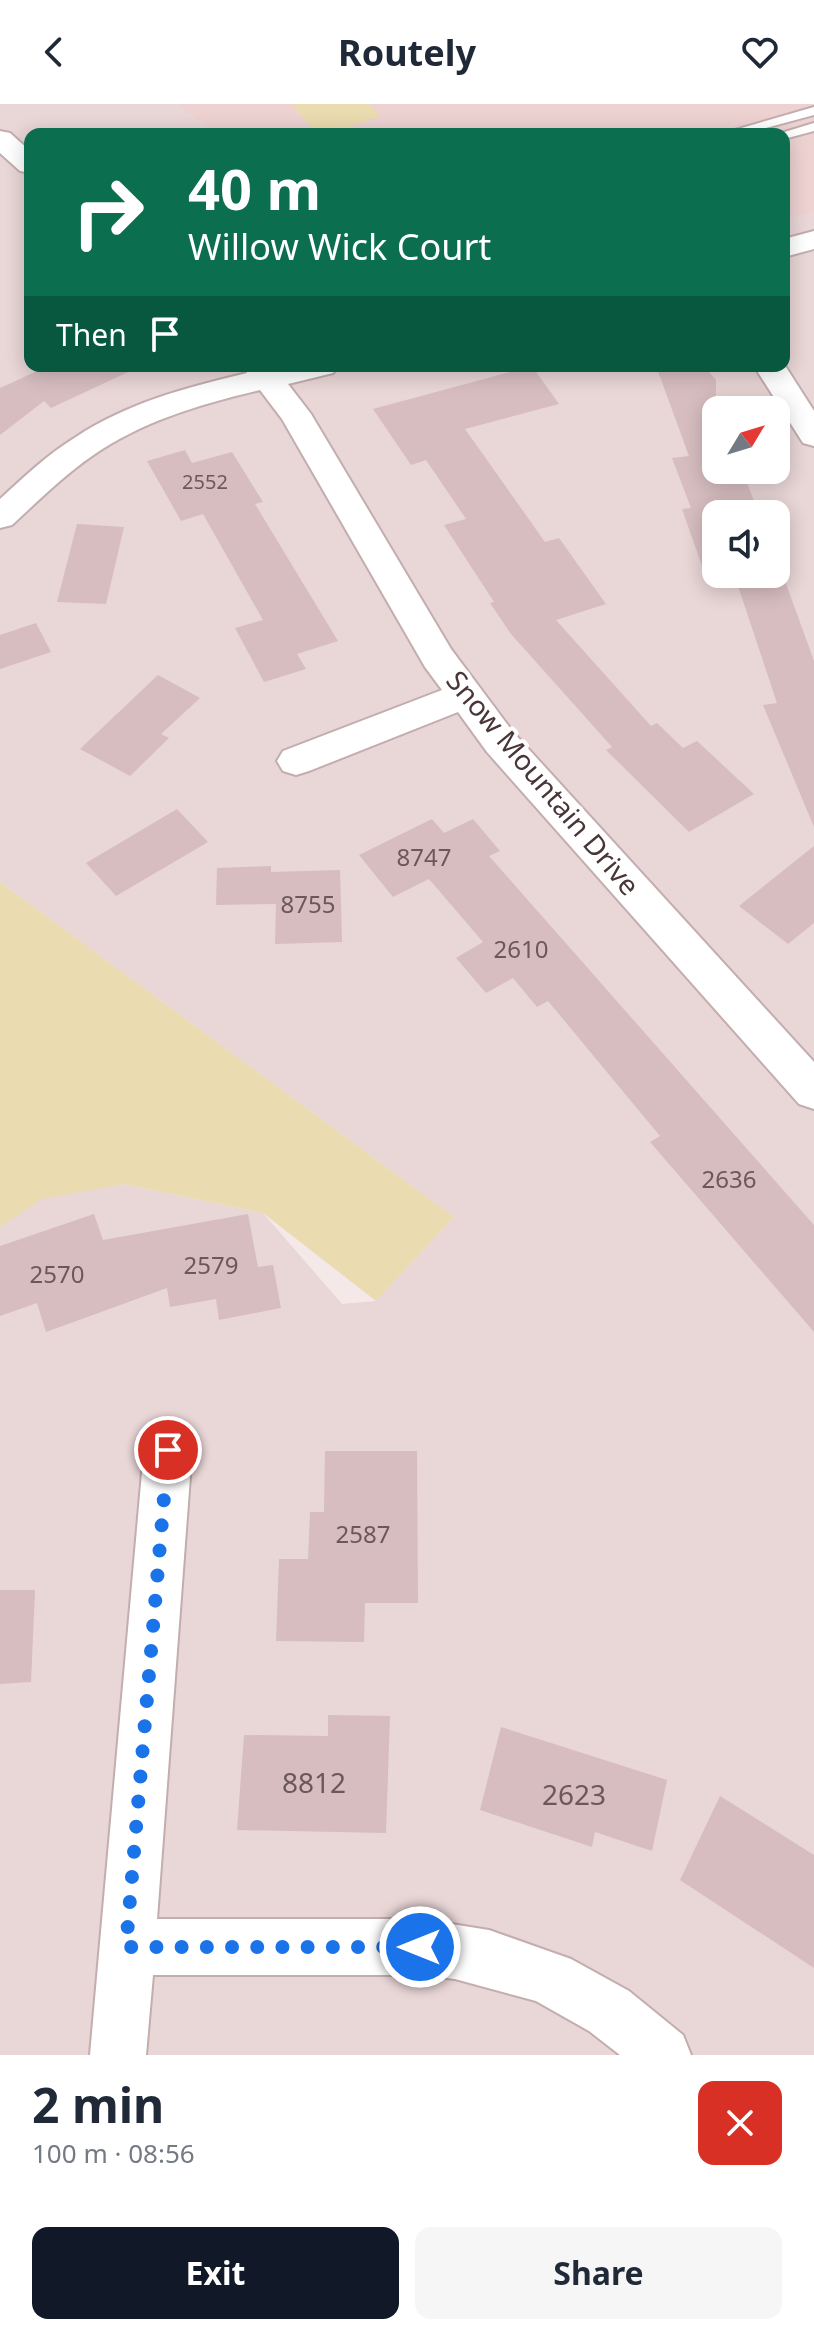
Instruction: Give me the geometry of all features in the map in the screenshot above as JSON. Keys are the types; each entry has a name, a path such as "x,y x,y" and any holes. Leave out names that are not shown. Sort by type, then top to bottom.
{"street":[{"path":"0,139 24,160"},
{"path":"790,246 814,240"},
{"path":"0,517 78,451 124,423 264,372"},
{"name":"Snow Mountain Drive","path":"264,372 295,414 438,658 464,696 500,742 799,1048 814,1091"},
{"path":"774,372 814,436"},
{"path":"296,761 464,696"},
{"path":"118,2055 168,1450"},
{"path":"126,1947 420,1947 466,1951 514,1962 560,1981 603,2006 663,2055"}],"lane":[{"path":"750,128 814,111"},
{"path":"790,133 814,127"}],"shaded area":[{"path":"0,104 177,104 207,128 24,128 24,372 790,372 790,219 814,213 814,2055 0,2055 0,1172 111,1186 124,1184 263,1213 342,1304 376,1301 454,1217 0,882"},
{"path":"177,104 814,104 814,213 790,219 790,128 207,128"},
{"path":"292,104 370,104 380,116 347,128 311,128"},
{"path":"0,882 454,1217 376,1301 263,1213 124,1184 42,1199 0,1227"}],"building":[{"path":"35,372 128,372 51,408 44,401 0,435 0,388"},
{"path":"510,372 536,372 559,404 465,429 545,542 559,538 606,604 556,620 651,726 657,723 683,748 697,741 754,794 689,832 606,750 612,747 511,634 490,603 494,602 444,525 466,519 426,460 411,465 373,409"},
{"path":"658,372 709,372 716,380 716,396 702,396 702,484 747,484 754,500 702,500 702,566 682,509 691,508 672,458 689,456"},
{"path":"185,450 192,463 232,452 263,502 255,504 338,641 297,654 306,669 264,682 235,628 263,620 203,514 181,521 147,461"},
{"path":"77,524 124,527 106,604 57,602"},
{"path":"739,588 788,588 814,661 814,827 763,705 777,703"},
{"path":"36,623 51,652 0,669 0,635"},
{"path":"158,675 200,698 161,734 169,738 130,776 80,749"},
{"path":"177,809 208,842 116,896 86,863"},
{"path":"432,819 444,833 473,819 500,851 489,856 814,1225 814,1332 650,1142 660,1136 548,1001 537,1007 513,978 486,993 456,958 483,942 429,879 393,897 359,855"},
{"path":"814,846 814,923 788,944 739,906"},
{"path":"271,866 271,872 340,870 342,942 275,944 276,904 216,905 217,868"},
{"path":"94,1214 103,1240 248,1214 258,1267 273,1265 281,1308 219,1320 216,1299 170,1307 167,1288 46,1332 37,1303 0,1316 0,1246"},
{"path":"325,1451 417,1451 418,1603 365,1603 364,1642 276,1641 279,1559 308,1559 310,1512 324,1512"},
{"path":"0,1590 35,1590 31,1682 0,1684"},
{"path":"328,1715 390,1716 386,1833 237,1830 244,1735 328,1736"},
{"path":"501,1727 667,1780 652,1851 595,1832 592,1847 480,1810"},
{"path":"720,1796 814,1855 814,1968 680,1880"}],"route":[{"path":"168,1450 126,1947 420,1947"}]}
